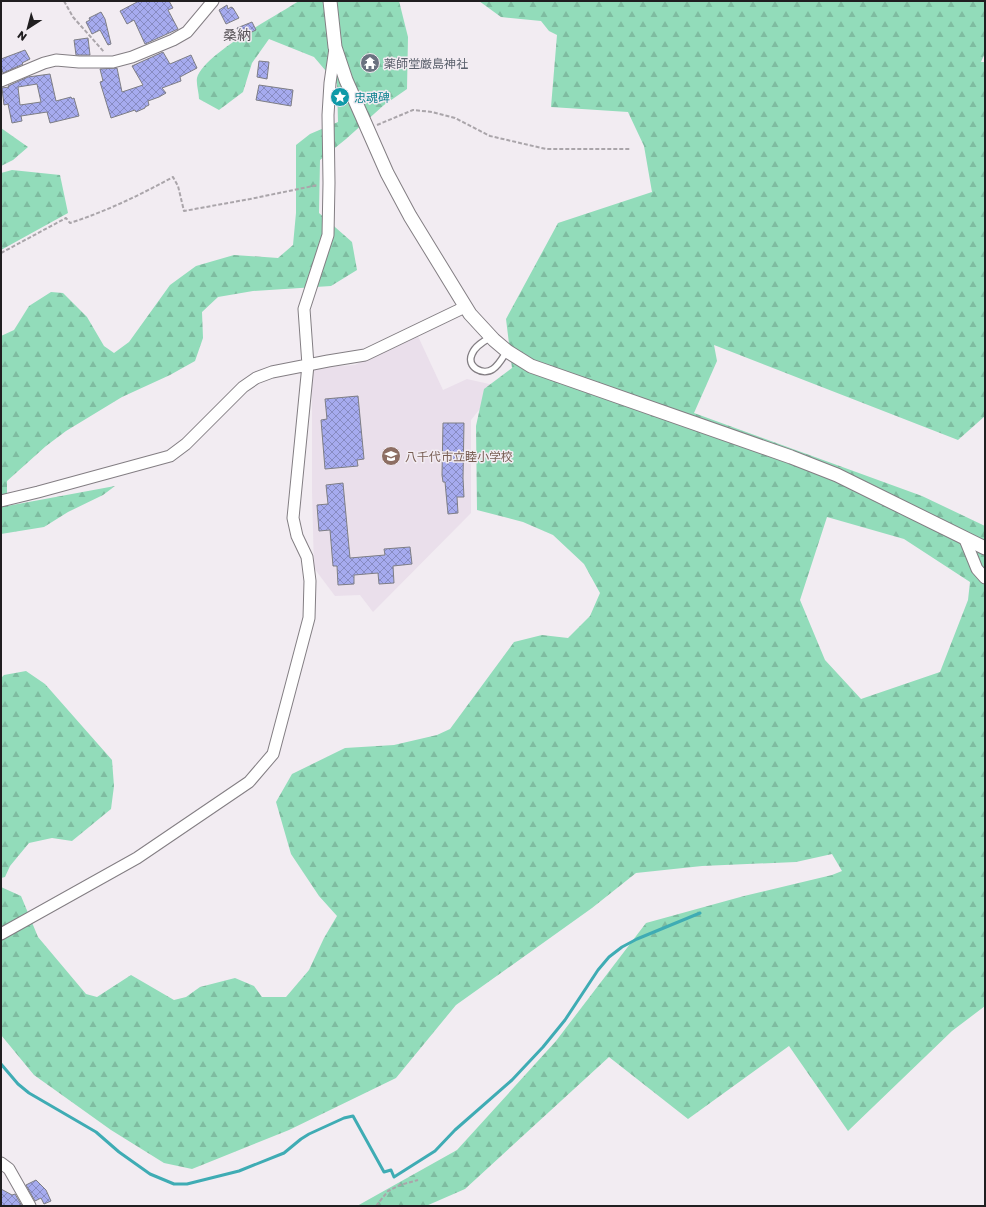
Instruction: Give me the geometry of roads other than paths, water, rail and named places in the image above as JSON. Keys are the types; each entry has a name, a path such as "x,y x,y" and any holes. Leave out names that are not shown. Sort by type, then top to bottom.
{"street":[{"path":"1,82 44,63 56,60 113,62 132,57 173,40 187,32 213,1"},
{"path":"330,1 335,47 346,80 387,173 414,223 465,307 491,337 507,351 531,366 784,454 837,475 985,548"},
{"path":"1,934 143,853 249,782 273,754 309,618 310,581 307,557 297,536 293,518 308,366 304,309 328,235 328,115 330,83 335,47"},
{"path":"1,501 170,456 186,444 243,387 256,378 272,372 328,361 366,356 465,307"},
{"path":"964,537 977,569 985,578"},
{"path":"1,1163 9,1168 30,1206"}],"lane":[{"path":"491,337 482,343 471,354 470,360 475,369 482,372 493,369 502,360 507,351"}],"waterway":[{"path":"1,1064 18,1084 29,1093 96,1132 119,1152 150,1174 174,1184 187,1184 239,1171 284,1153 309,1134 344,1118 353,1116 384,1172 391,1170 394,1177 435,1151 455,1130 512,1080 543,1047 565,1020 598,970 609,957 622,947 637,939 700,913"}],"place":[{"name":"薬師堂厳島神社","path":"370,63"},
{"name":"忠魂碑","path":"340,97"},
{"name":"八千代市立睦小学校","path":"391,456"}],"district":[{"name":"桑納","path":"237,34"}]}
